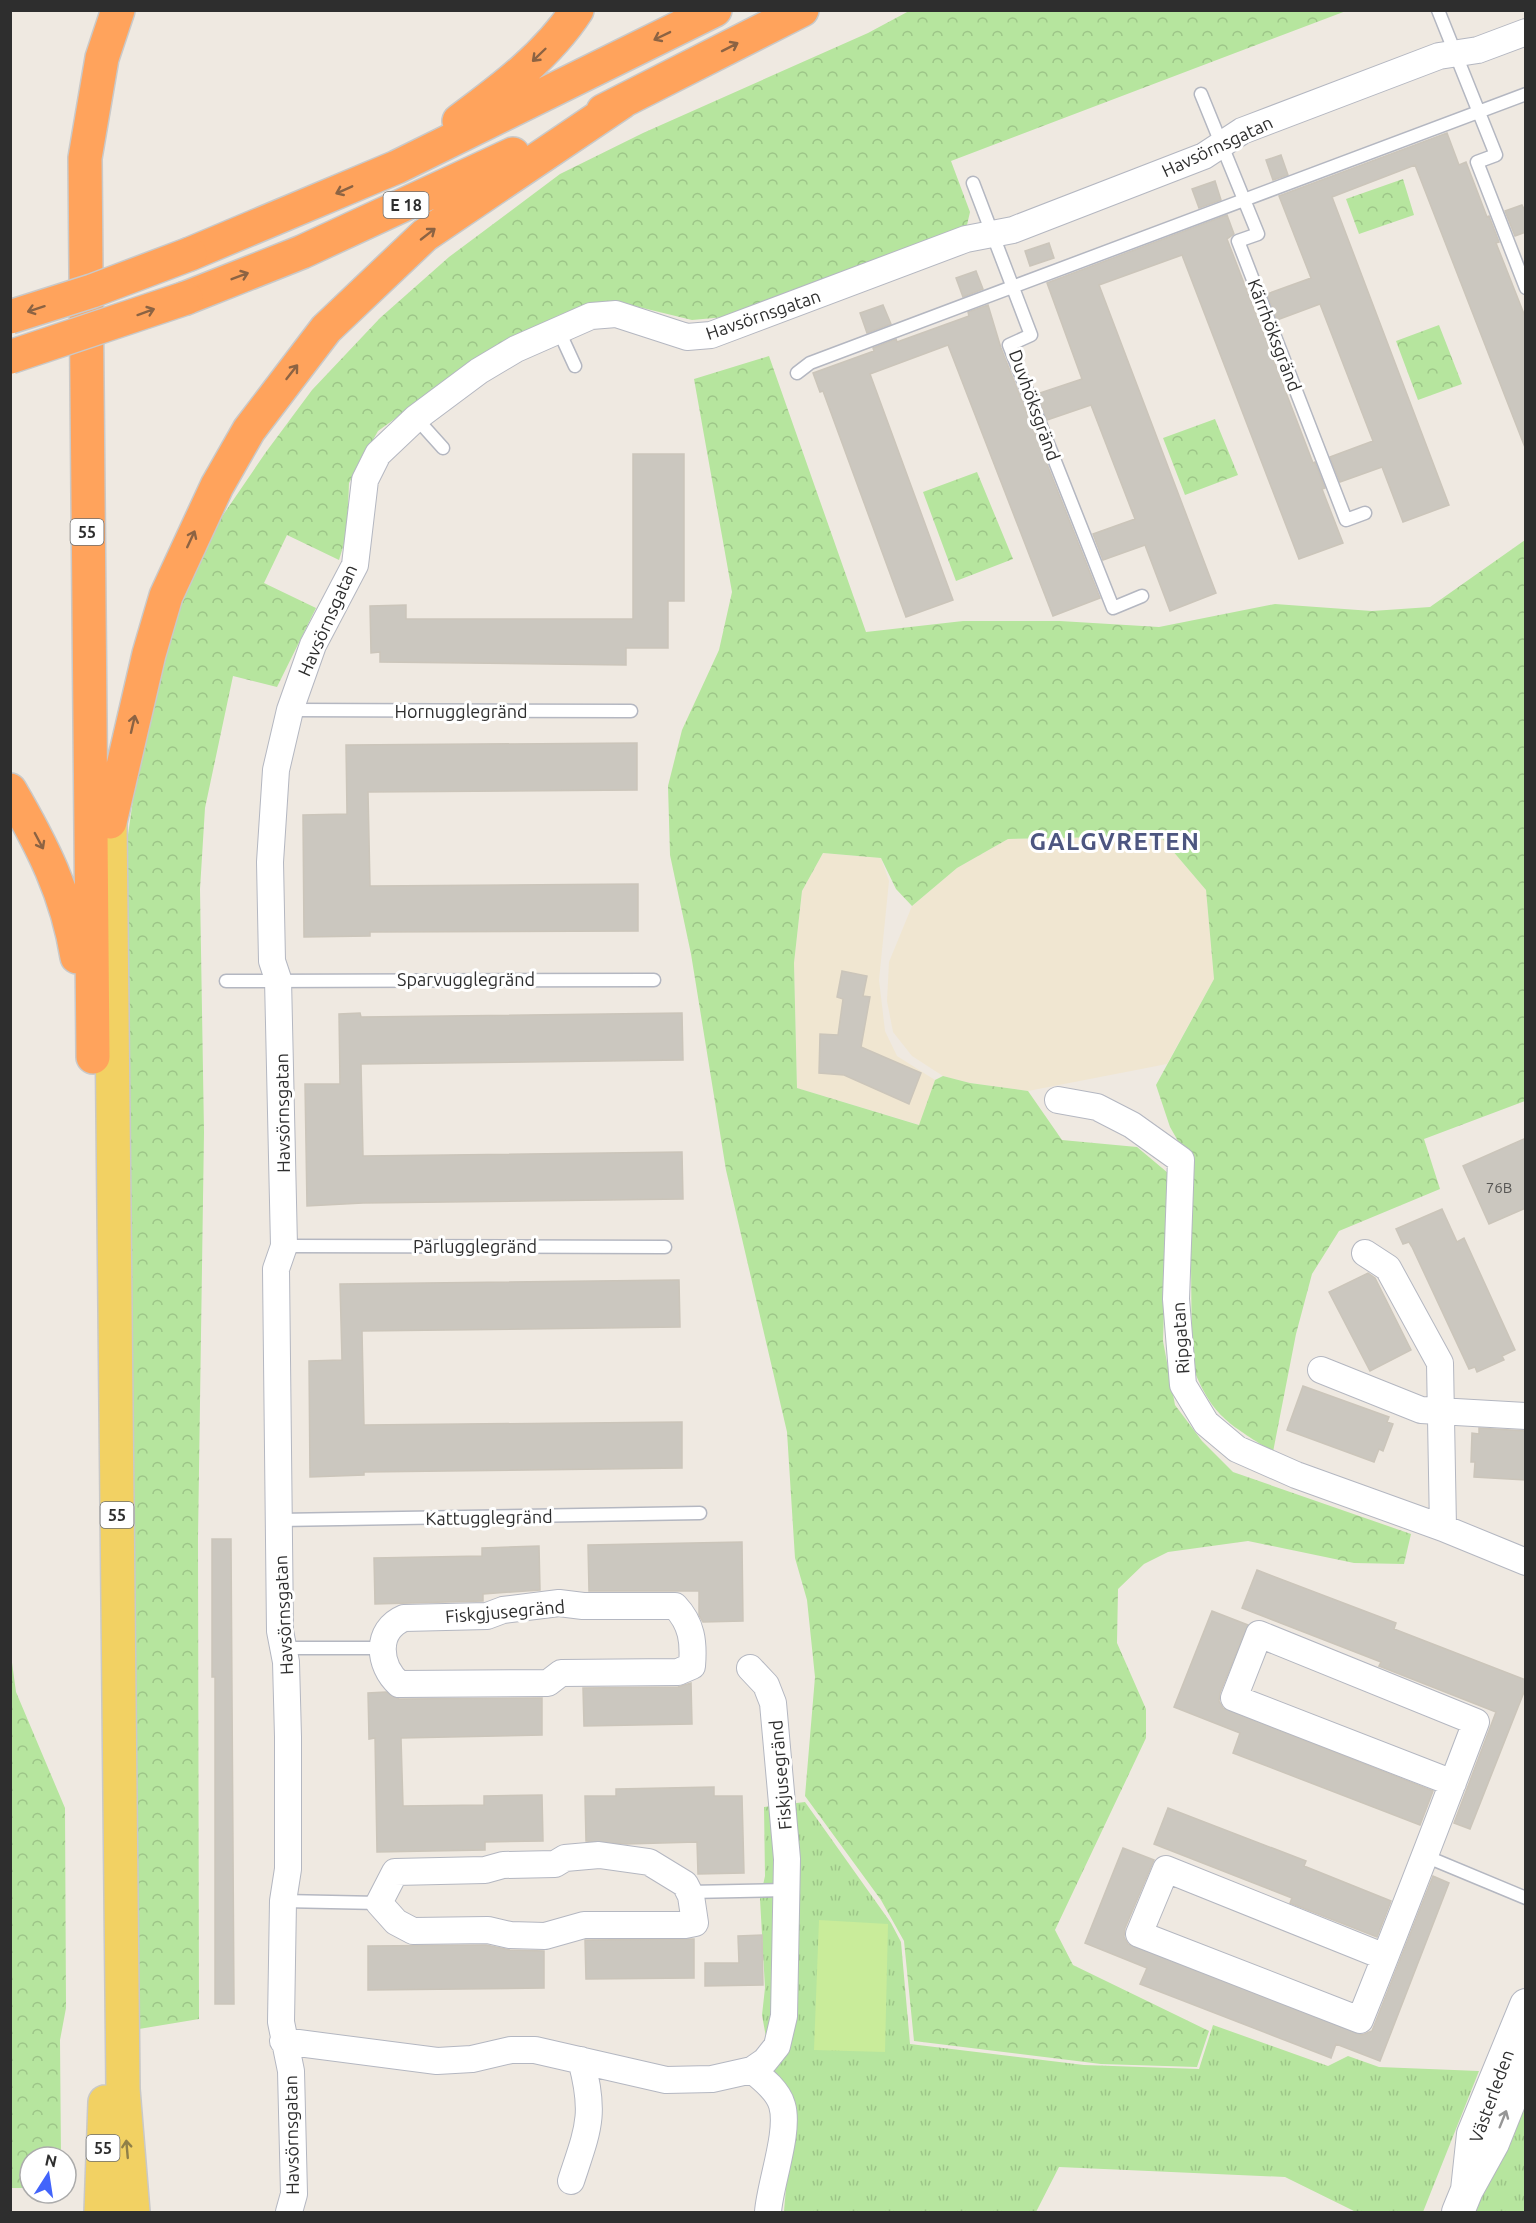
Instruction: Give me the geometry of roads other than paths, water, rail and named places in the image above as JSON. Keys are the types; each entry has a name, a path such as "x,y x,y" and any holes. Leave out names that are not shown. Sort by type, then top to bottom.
{"highway":[{"name":"55","path":"93,1057 85,158 102,58 118,10"},
{"path":"110,822 104,158 110,111 120,65 140,10"},
{"path":"397,167 482,105 566,28 577,10"},
{"name":"E 18","path":"10,317 92,291 190,254 397,167 715,10"},
{"name":"E 18","path":"10,357 186,298 302,252 622,102 802,10"},
{"name":"55","path":"110,822 149,654 166,596 212,497 249,430 326,329 425,235 622,102"},
{"path":"10,790 55,873 72,924 93,1057"}],"main road":[{"name":"55","path":"110,822 123,2089 133,2212"},
{"name":"55","path":"93,1057 105,2089 101,2212"}],"street":[{"name":"Havsörnsgatan","path":"289,2212 294,2194 291,2071 283,2041 281,2022 283,1901 288,1857 286,1662 280,1631 276,1269 284,1246 279,979 272,961 272,812 276,770 290,710 313,645 355,565 365,480 378,454 416,418 479,371 558,329 591,316 616,314 687,338 711,335 966,239 1012,230 1204,156 1242,131 1439,56 1478,50 1526,32"},
{"name":"Ripgatan","path":"1058,1100 1097,1107 1132,1125 1181,1160 1176,1299 1183,1385 1206,1423 1237,1449 1296,1475 1443,1528 1526,1562"},
{"path":"1365,1253 1388,1268 1440,1363 1439,1410 1443,1528"},
{"path":"1321,1370 1421,1410 1526,1416"},
{"name":"Fiskgjusegränd","path":"559,1603 583,1606 675,1606 686,1618 694,1643 692,1666 678,1672 561,1674 548,1683 399,1684 387,1673 382,1648 393,1622 404,1618 487,1616 503,1610 559,1603"},
{"path":"1385,1958 1166,1869 1139,1934 1360,2020 1385,1958 1425,1856 1453,1783 1476,1722 1259,1634 1234,1698 1453,1783"},
{"name":"Fiskjusegränd","path":"750,1668 766,1685 773,1703 787,1859 784,2016 777,2046 765,2061 752,2070"},
{"path":"599,1855 649,1862 685,1884 689,1892 695,1923 685,1925 584,1925 545,1936 510,1935 488,1930 412,1931 396,1922 379,1903 395,1872 485,1870 503,1865 555,1864 565,1858 599,1855"},
{"name":"Västerleden","path":"1463,2201 1473,2134 1526,2005"},
{"path":"283,2041 436,2061 472,2059 511,2050 558,2054 666,2080 712,2079 752,2070 770,2085 782,2105 783,2122 768,2212"},
{"path":"571,2181 588,2130 591,2106 581,2060"},
{"name":"Västerleden","path":"1463,2201 1494,2143 1526,2062"}],"lane":[{"path":"1438,10 1496,155 1477,162 1526,288"},
{"name":"Kärrhöksgränd","path":"1201,94 1258,234 1238,241 1346,520 1365,513"},
{"path":"797,373 810,363 1526,94"},
{"name":"Duvhöksgränd","path":"972,183 1031,335 1009,345 1113,608 1142,596"},
{"path":"558,329 575,366"},
{"path":"416,418 444,448"},
{"name":"Hornugglegränd","path":"290,710 631,711"},
{"name":"Sparvugglegränd","path":"226,981 279,979 654,980"},
{"name":"Pärlugglegränd","path":"284,1246 665,1247"},
{"name":"Kattugglegränd","path":"279,1521 700,1512"},
{"path":"283,1648 382,1648"},
{"path":"1425,1856 1526,1898"},
{"path":"689,1892 787,1890"},
{"path":"283,1901 379,1903"}],"district":[{"name":"GALGVRETEN","path":"1115,841"}]}
